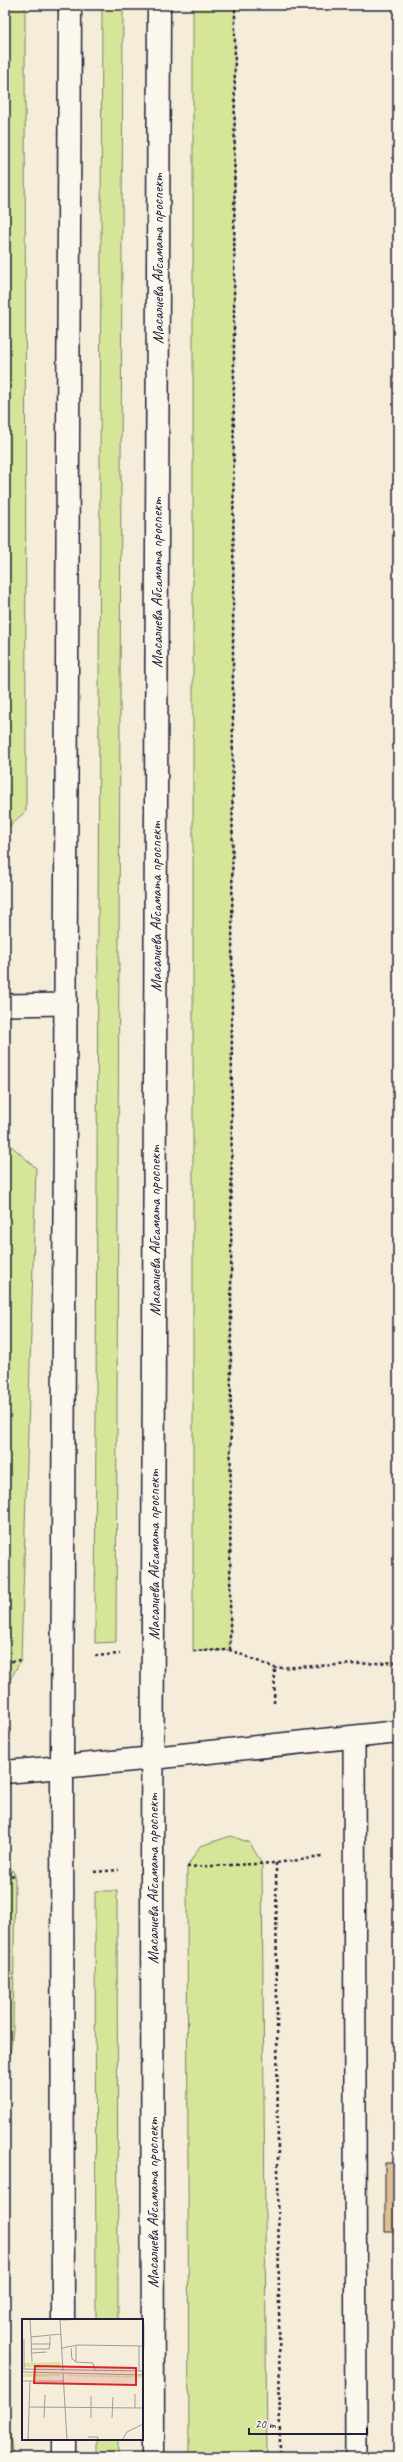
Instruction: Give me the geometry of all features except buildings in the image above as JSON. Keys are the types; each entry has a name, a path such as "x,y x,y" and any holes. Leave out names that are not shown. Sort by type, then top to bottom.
{"main road":[{"path":"63,2319 62,1767 70,5"},
{"name":"Масалиева Абсамата проспект","path":"153,2457 153,1758 159,5"},
{"path":"5,1772 398,1732"},
{"path":"64,2440 64,2457"}],"lane":[{"path":"5,1006 66,1004"},
{"path":"354,1737 356,2457"}],"path":[{"path":"230,1650 235,5"},
{"path":"193,1651 230,1650 275,1668 398,1662"},
{"path":"93,1656 120,1654"},
{"path":"5,1662 21,1660"},
{"path":"274,1703 275,1668"},
{"path":"187,1867 276,1863 354,1853"},
{"path":"276,1863 280,2457"},
{"path":"94,1872 121,1870"},
{"path":"5,1877 15,1875"}],"green space":[{"path":"5,5 25,5 26,811 5,830"},
{"path":"102,5 123,5 116,1642 95,1643"},
{"path":"193,5 235,5 230,1650 193,1651"},
{"path":"5,1034 7,1036 7,1142 36,1168 21,1660 5,1689"},
{"path":"231,1836 250,1843 262,1864 267,2457 189,2457 187,1867 200,1846"},
{"path":"5,1858 15,1875 13,2028 5,2098"},
{"path":"95,1891 117,1891 118,2319 96,2319"},
{"path":"5,2401 13,2457 5,2457"},
{"path":"96,2440 118,2440 118,2457 96,2457"}]}
